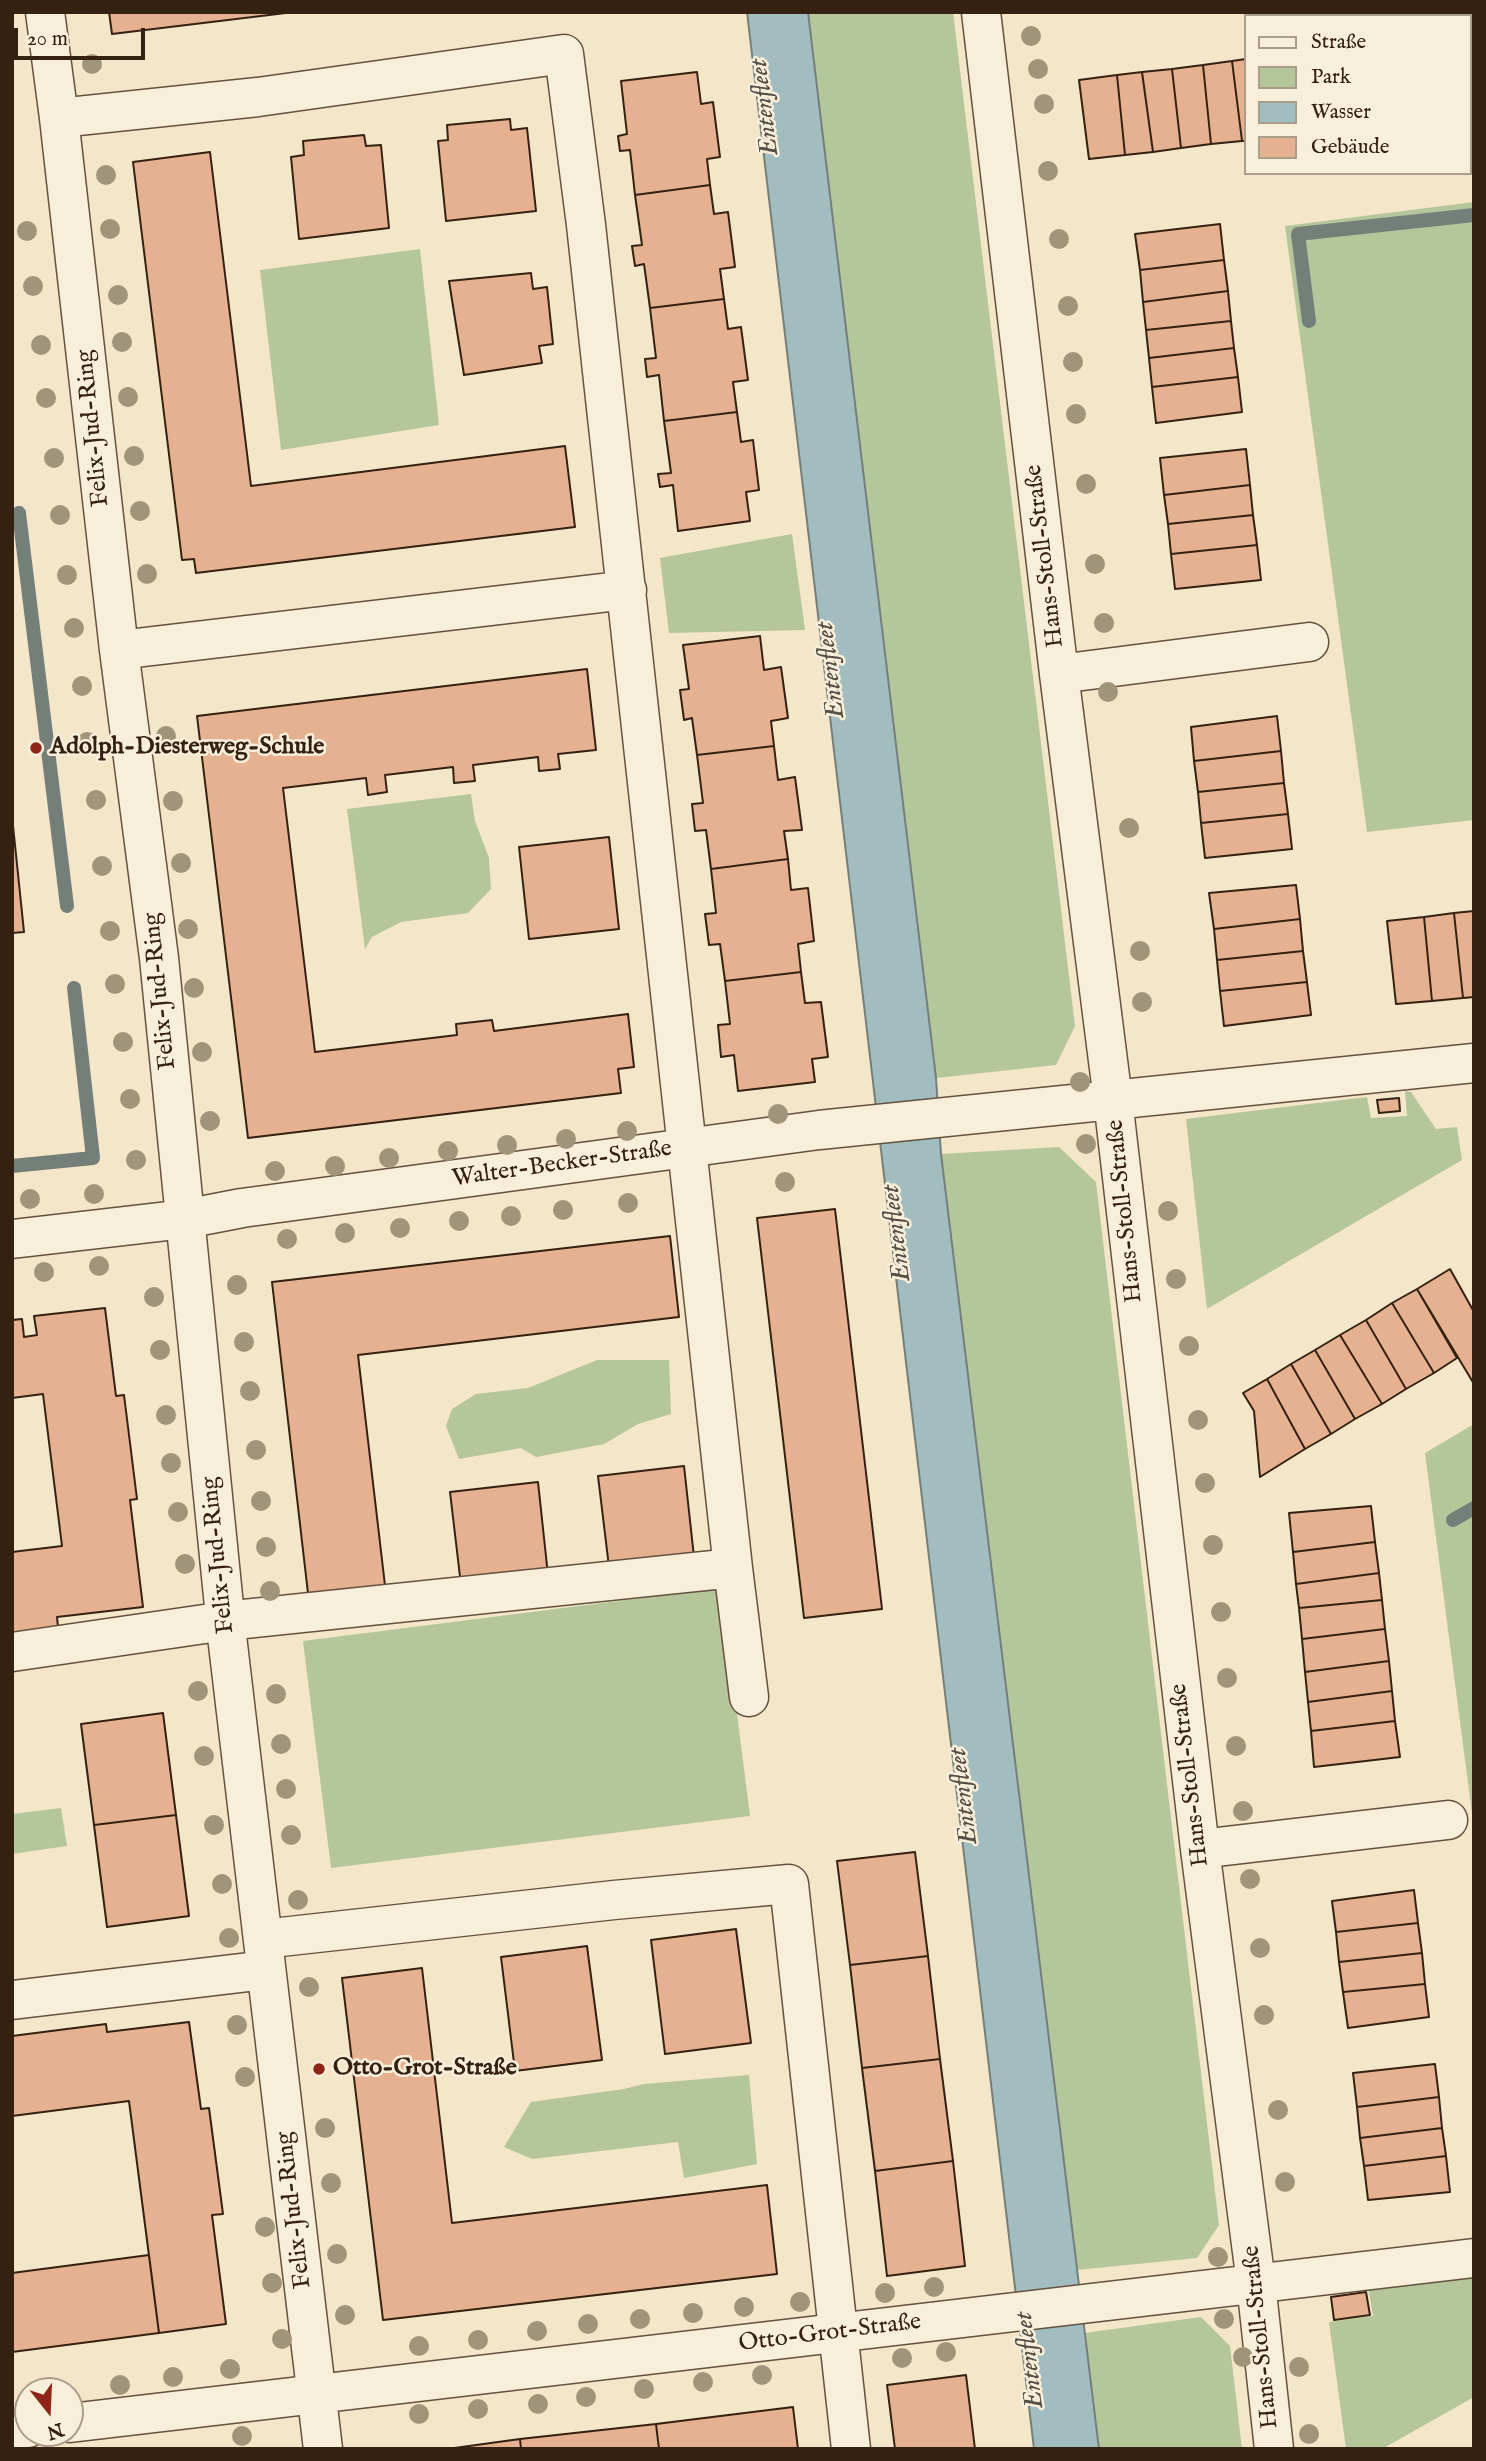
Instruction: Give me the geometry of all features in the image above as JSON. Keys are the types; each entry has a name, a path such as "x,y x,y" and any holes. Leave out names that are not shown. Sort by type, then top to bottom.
{"street":[{"name":"Felix-Jud-Ring","path":"45,12 119,650 159,958 225,1621 323,2449"},
{"name":"Hans-Stoll-Straße","path":"981,12 1274,2449"},
{"path":"59,118 258,97 564,54 586,225 749,1697"},
{"path":"119,650 627,590"},
{"path":"1059,674 1309,642"},
{"name":"Hans-Stoll-Straße","path":"1113,1100 1474,1063"},
{"name":"Walter-Becker-Straße","path":"12,1239 185,1219 256,1206 819,1130 1113,1100"},
{"path":"12,1652 225,1621 733,1568"},
{"path":"1200,1849 1448,1820"},
{"path":"12,2000 264,1954 600,1901 789,1884 851,2449"},
{"name":"Otto-Grot-Straße","path":"84,2421 1474,2258"}],"green space":[{"path":"808,12 953,12 1075,1026 1056,1065 936,1078"},
{"path":"1474,202 1474,820 1367,832 1285,226"},
{"path":"420,249 439,425 281,450 260,270"},
{"path":"792,534 805,630 669,633 660,558"},
{"path":"471,794 475,821 489,858 491,889 468,913 401,922 372,937 365,949 347,809"},
{"path":"1405,1091 1411,1092 1436,1129 1457,1127 1462,1160 1207,1309 1186,1119 1367,1097 1371,1118 1407,1116"},
{"path":"1059,1147 1096,1182 1219,2225 1197,2258 1077,2270 941,1154"},
{"path":"597,1360 669,1360 671,1414 638,1424 604,1444 536,1457 521,1448 459,1459 446,1426 452,1409 476,1394 528,1388"},
{"path":"1474,1424 1474,1829 1425,1453"},
{"path":"721,1588 750,1816 331,1868 303,1641"},
{"path":"61,1808 67,1846 12,1854 12,1814"},
{"path":"749,2075 757,2164 684,2178 678,2142 532,2159 504,2147 531,2102 644,2084"},
{"path":"1474,2275 1474,2397 1382,2449 1346,2449 1329,2322 1373,2316 1368,2286"},
{"path":"1201,2317 1230,2346 1242,2449 1099,2449 1085,2333"}],"water":[{"name":"Entenfleet","path":"747,12 808,12 936,1078 941,1154 1099,2449 1034,2449"}],"building":[{"path":"109,12 294,12 112,34"},
{"path":"1474,16 1474,53 1472,53"},
{"path":"1244,59 1244,141 1242,141 1232,61"},
{"path":"1232,61 1242,141 1211,144 1203,65"},
{"path":"1203,65 1211,144 1181,148 1172,69"},
{"path":"1172,69 1181,148 1153,152 1142,72"},
{"path":"697,72 701,104 713,102 720,157 707,159 710,185 635,195 630,150 620,151 618,136 627,134 621,81"},
{"path":"1142,72 1153,152 1125,155 1117,75"},
{"path":"1117,75 1125,155 1089,159 1079,80"},
{"path":"510,119 511,130 527,128 536,211 446,221 438,141 448,140 447,125"},
{"path":"364,135 366,146 381,145 389,228 299,239 291,157 304,155 303,141"},
{"path":"210,152 251,486 565,446 575,527 196,573 194,559 182,560 133,162"},
{"path":"710,185 714,214 728,212 735,267 720,269 724,299 650,308 644,264 635,266 632,246 642,245 635,195"},
{"path":"1220,224 1224,260 1140,270 1135,234"},
{"path":"1224,260 1228,291 1143,302 1140,270"},
{"path":"531,273 533,289 547,287 553,344 539,346 542,363 464,375 449,281"},
{"path":"1228,291 1231,321 1146,330 1143,302"},
{"path":"724,299 728,329 741,327 748,380 733,382 737,412 664,421 659,375 647,377 645,359 656,358 650,308"},
{"path":"1231,321 1234,348 1149,358 1146,330"},
{"path":"1234,348 1238,377 1152,387 1149,358"},
{"path":"1238,377 1242,412 1156,423 1152,387"},
{"path":"737,412 741,442 753,440 759,490 746,492 750,521 678,531 673,485 660,487 658,474 671,473 664,421"},
{"path":"1246,449 1250,485 1164,495 1160,458"},
{"path":"1250,485 1253,515 1168,524 1164,495"},
{"path":"1253,515 1257,545 1171,554 1168,524"},
{"path":"1257,545 1261,580 1175,589 1171,554"},
{"path":"760,636 764,670 781,667 788,718 771,721 774,746 697,755 692,718 684,720 680,690 689,689 683,645"},
{"path":"587,669 596,750 558,754 560,769 539,771 538,757 473,765 475,781 454,783 453,767 385,775 387,792 368,795 366,778 283,788 315,1052 457,1035 456,1024 492,1020 494,1031 628,1014 634,1067 618,1069 621,1093 248,1138 197,716"},
{"path":"1277,716 1281,751 1194,761 1191,727"},
{"path":"774,746 778,780 795,777 802,830 784,831 788,859 711,869 706,830 695,831 692,804 703,803 697,755"},
{"path":"1281,751 1284,783 1198,792 1194,761"},
{"path":"1284,783 1288,814 1201,823 1198,792"},
{"path":"1288,814 1292,849 1205,858 1201,823"},
{"path":"12,816 24,932 12,933"},
{"path":"609,837 619,929 529,939 519,847"},
{"path":"788,859 791,890 808,888 814,941 798,944 801,972 725,981 720,944 709,945 705,914 716,913 711,869"},
{"path":"1296,885 1300,919 1214,929 1209,893"},
{"path":"1474,911 1474,997 1463,998 1454,913"},
{"path":"1454,913 1463,998 1432,1001 1424,917"},
{"path":"1424,917 1432,1001 1396,1004 1387,921"},
{"path":"1300,919 1303,951 1217,960 1214,929"},
{"path":"1303,951 1307,982 1220,991 1217,960"},
{"path":"801,972 805,1003 821,1002 828,1057 812,1059 815,1082 738,1091 734,1055 721,1057 718,1025 730,1024 725,981"},
{"path":"1307,982 1311,1015 1224,1026 1220,991"},
{"path":"1399,1098 1400,1111 1379,1113 1377,1100"},
{"path":"835,1209 882,1609 804,1618 757,1218"},
{"path":"670,1236 679,1317 358,1355 386,1594 309,1602 272,1282"},
{"path":"1450,1269 1474,1312 1474,1384 1417,1289"},
{"path":"1417,1289 1457,1358 1434,1373 1392,1303"},
{"path":"1392,1303 1434,1373 1406,1389 1366,1320"},
{"path":"105,1308 116,1396 124,1395 137,1499 130,1500 143,1607 57,1617 58,1627 12,1633 12,1552 62,1546 43,1394 12,1398 12,1320 22,1319 24,1337 37,1335 34,1316"},
{"path":"1366,1320 1406,1389 1382,1404 1340,1335"},
{"path":"1340,1335 1382,1404 1355,1419 1315,1350"},
{"path":"1315,1350 1355,1419 1331,1434 1291,1364"},
{"path":"1291,1364 1331,1434 1305,1449 1267,1379"},
{"path":"1267,1379 1305,1449 1260,1477 1254,1411 1243,1393"},
{"path":"684,1466 694,1557 609,1567 598,1476"},
{"path":"538,1482 548,1575 461,1585 450,1492"},
{"path":"1371,1506 1375,1542 1293,1552 1289,1513"},
{"path":"1375,1542 1379,1573 1296,1584 1293,1552"},
{"path":"1379,1573 1382,1600 1299,1608 1296,1584"},
{"path":"1382,1600 1385,1629 1302,1639 1299,1608"},
{"path":"1385,1629 1389,1661 1305,1672 1302,1639"},
{"path":"1389,1661 1392,1691 1308,1702 1305,1672"},
{"path":"1392,1691 1395,1721 1311,1731 1308,1702"},
{"path":"163,1713 176,1815 94,1825 81,1724"},
{"path":"1395,1721 1400,1757 1314,1767 1311,1731"},
{"path":"176,1815 189,1916 107,1927 94,1825"},
{"path":"915,1852 928,1956 850,1965 837,1861"},
{"path":"1414,1890 1418,1923 1336,1932 1332,1901"},
{"path":"1418,1923 1422,1953 1339,1962 1336,1932"},
{"path":"736,1929 751,2043 665,2054 651,1940"},
{"path":"587,1946 602,2060 515,2071 501,1957"},
{"path":"1422,1953 1425,1984 1343,1992 1339,1962"},
{"path":"928,1956 940,2059 862,2068 850,1965"},
{"path":"422,1968 452,2223 767,2185 777,2274 383,2320 342,1978"},
{"path":"1425,1984 1429,2017 1348,2028 1343,1992"},
{"path":"189,2022 201,2109 209,2108 223,2214 212,2215 226,2324 159,2333 129,2101 12,2116 12,2036 106,2024 107,2032"},
{"path":"940,2059 953,2161 875,2171 862,2068"},
{"path":"1435,2064 1439,2097 1357,2107 1353,2073"},
{"path":"1439,2097 1442,2128 1360,2138 1357,2107"},
{"path":"1442,2128 1446,2156 1364,2166 1360,2138"},
{"path":"1446,2156 1450,2192 1368,2200 1364,2166"},
{"path":"953,2161 965,2266 887,2276 875,2171"},
{"path":"149,2255 159,2333 12,2352 12,2273"},
{"path":"1366,2292 1370,2315 1334,2320 1331,2297"},
{"path":"966,2375 975,2449 895,2449 887,2385"},
{"path":"793,2407 798,2449 659,2449 656,2424"},
{"path":"656,2424 659,2449 521,2449 520,2439"},
{"path":"520,2439 521,2449 447,2449"}],"waterway":[{"path":"1309,321 1298,234 1474,215"},
{"path":"19,513 67,906"},
{"path":"12,1166 93,1158 74,988"},
{"path":"1453,1520 1474,1508"}],"place":[{"name":"Adolph-Diesterweg-Schule","path":"36,748"},
{"name":"Otto-Grot-Straße","path":"319,2069"}]}
